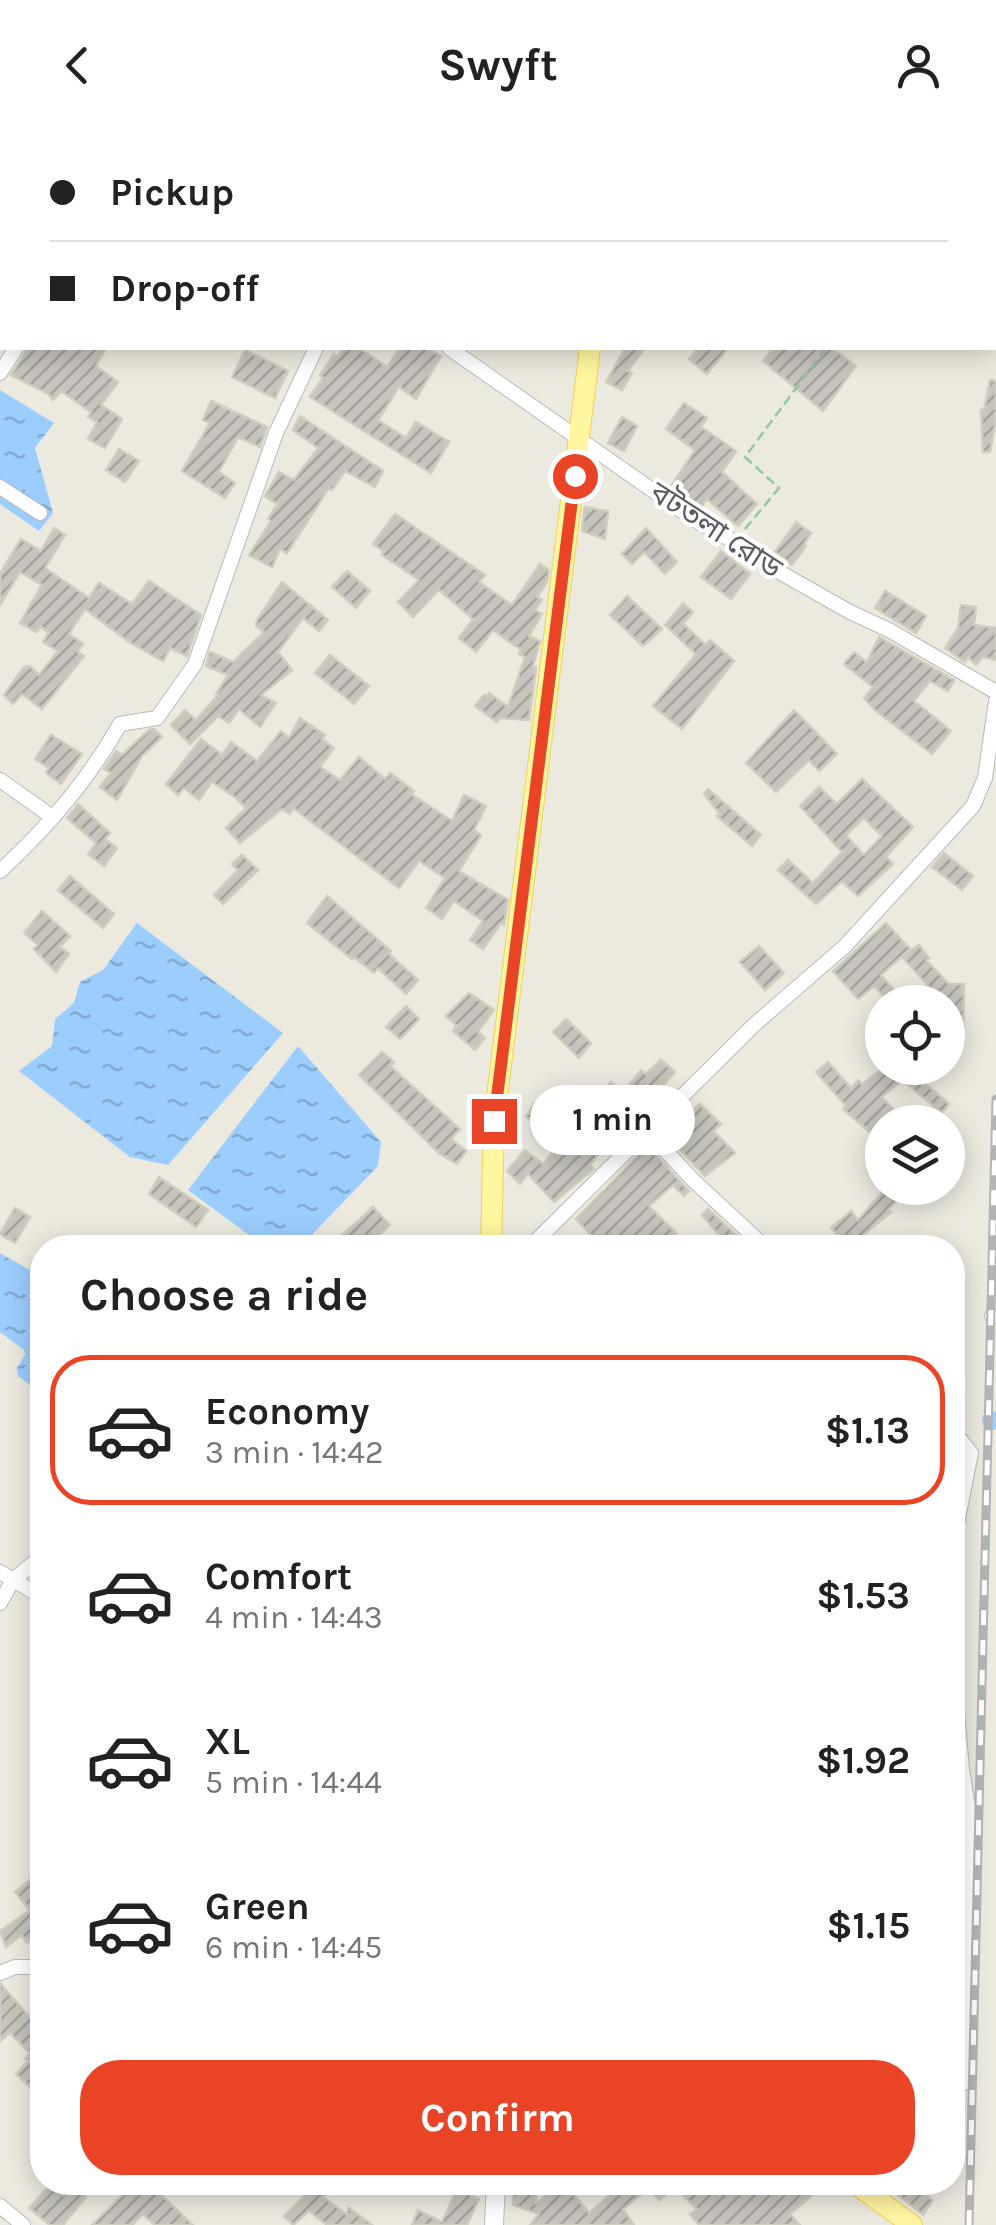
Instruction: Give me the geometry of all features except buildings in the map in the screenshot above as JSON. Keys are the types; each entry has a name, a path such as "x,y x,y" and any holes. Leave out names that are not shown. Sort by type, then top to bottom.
{"main road":[{"path":"491,1235 494,1121 590,350"},
{"path":"494,2225 495,2195"},
{"path":"871,2195 912,2225"}],"street":[{"path":"0,373 15,350"},
{"path":"0,871 34,840 120,724 158,718 195,664 276,433 315,350"},
{"name":"বটতলা রোড","path":"452,350 695,520 784,575 996,692"},
{"path":"0,486 40,513"},
{"path":"541,1235 754,1025 845,946 973,806 984,778 996,702"},
{"path":"0,780 51,816"},
{"path":"646,1130 752,1235"},
{"path":"965,1445 971,1452 965,1497"},
{"path":"0,1603 6,1576 30,1563"},
{"path":"6,1576 30,1590"},
{"path":"965,1789 970,1820 965,1933"},
{"path":"0,1973 30,1967"},
{"path":"965,2020 966,2083"},
{"path":"0,2206 23,2225"}],"path":[{"path":"734,542 779,488 745,457 825,350"}],"water":[{"path":"0,390 54,423 35,448 53,513 39,531 0,504"},
{"path":"137,923 283,1033 168,1165 130,1157 19,1071 52,1046 55,1019 74,1003 80,982 103,970"},
{"path":"298,1046 381,1142 378,1166 312,1235 249,1235 188,1190"},
{"path":"0,1253 30,1270 30,1385 18,1376 24,1350 0,1332"}],"waterway":[{"path":"991,1420 996,1421"}],"railway":[{"path":"969,2225 996,1099"}],"route":[{"path":"494,1121 575,476"}]}
